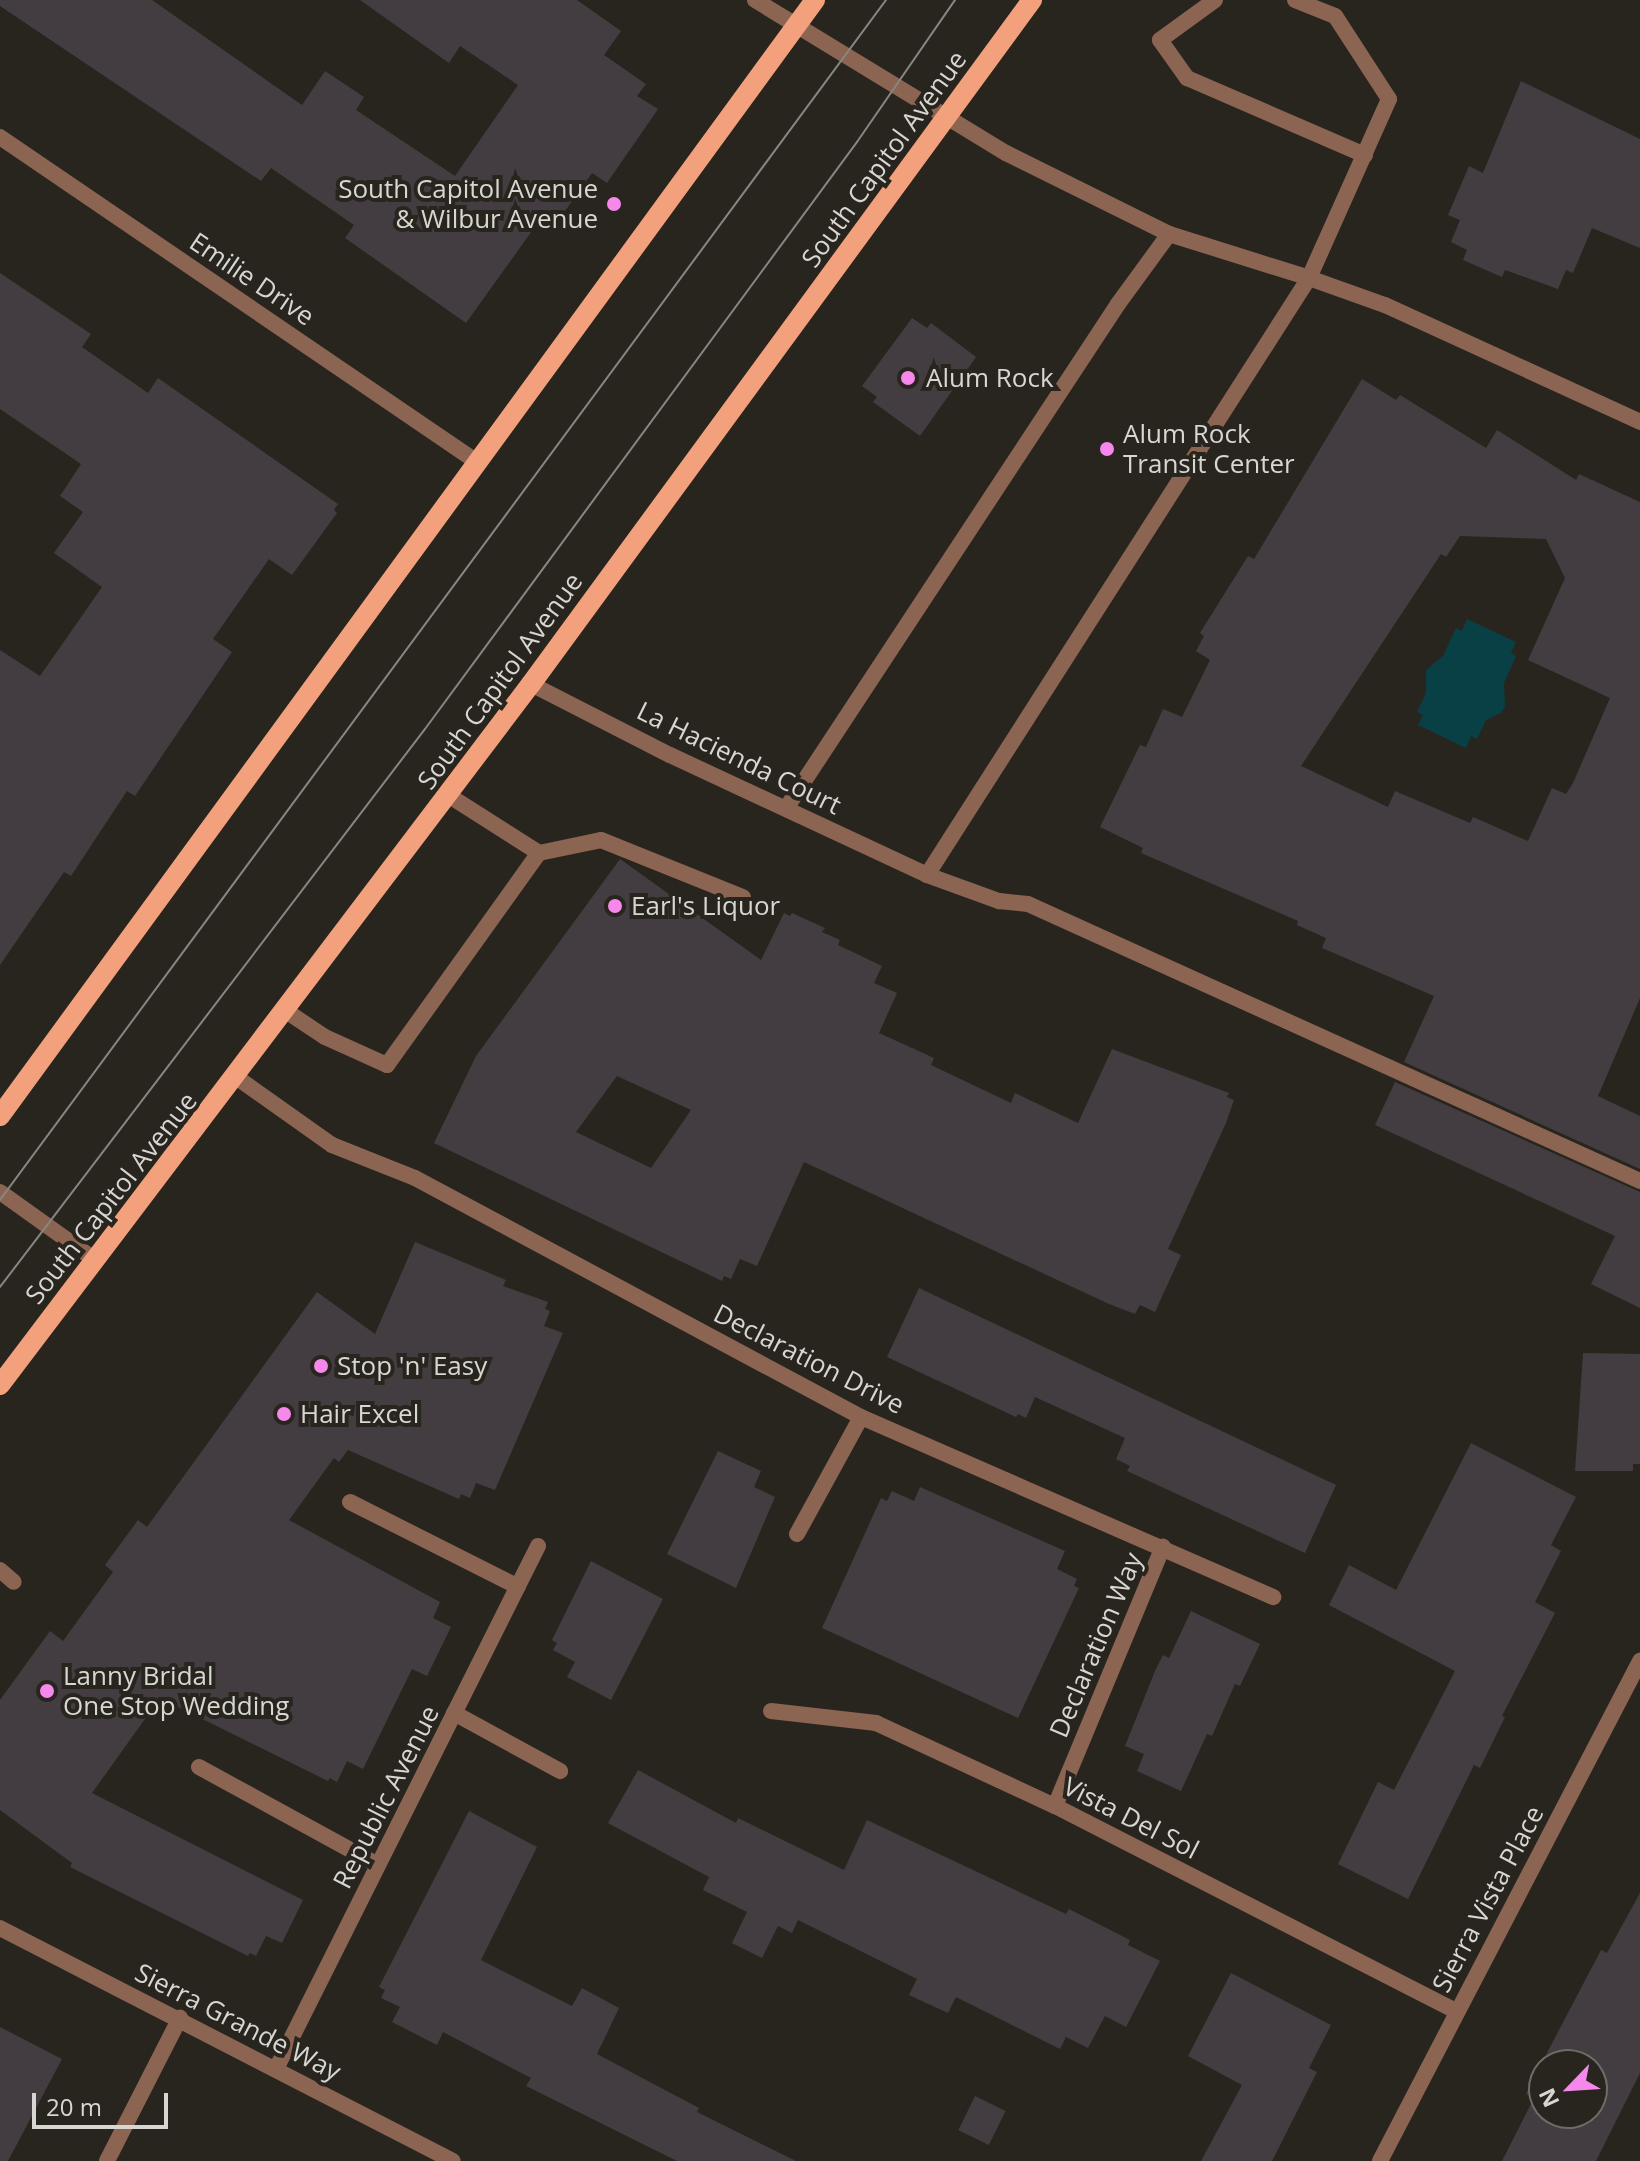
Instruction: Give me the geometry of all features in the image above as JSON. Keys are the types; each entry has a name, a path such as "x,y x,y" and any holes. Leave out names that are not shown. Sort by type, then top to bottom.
{"main road":[{"path":"0,1116 815,0"},
{"name":"South Capitol Avenue","path":"0,1385 531,684 1032,0"}],"street":[{"path":"755,0 1006,153 1169,234 1385,305 1640,422"},
{"path":"1215,0 1160,40 1187,78 1365,155"},
{"path":"927,875 1309,278 1389,99 1335,16 1295,0"},
{"name":"Emilie Drive","path":"0,137 477,462"},
{"path":"787,807 1118,304 1169,234"},
{"name":"La Hacienda Court","path":"531,684 670,755 927,875 999,901 1028,904 1640,1181"},
{"path":"448,795 539,853"},
{"path":"286,1011 325,1037 387,1065 539,853 601,840 743,897"},
{"name":"Declaration Drive","path":"236,1077 332,1145 415,1178 861,1417 1273,1597"},
{"path":"0,1192 95,1260"},
{"path":"797,1534 861,1417"},
{"path":"350,1502 518,1587"},
{"name":"Republic Avenue","path":"276,2069 538,1546"},
{"name":"Declaration Way","path":"1055,1806 1163,1547"},
{"path":"0,1570 14,1582"},
{"name":"Sierra Vista Place","path":"1380,2161 1640,1661"},
{"name":"Vista Del Sol","path":"771,1711 876,1723 1055,1806 1456,2011"},
{"path":"454,1713 560,1771"},
{"path":"199,1767 378,1865"},
{"name":"Sierra Grande Way","path":"0,1928 453,2161"},
{"path":"107,2161 180,2018"}],"water":[{"path":"1467,619 1516,642 1511,653 1516,656 1504,683 1505,706 1501,713 1486,720 1477,739 1471,736 1466,748 1418,725 1423,715 1417,712 1426,693 1426,670 1443,656 1456,628 1462,631"}],"building":[{"path":"0,0 152,0 302,105 325,71 364,97 356,110 455,176 518,85 460,46 449,63 360,0 577,0 621,31 604,55 646,84 637,96 658,109 607,183 592,173 560,218 547,210 466,323 345,238 354,225 271,168 261,181 0,6"},
{"path":"1521,81 1640,139 1640,248 1592,228 1573,273 1566,270 1558,289 1505,270 1502,277 1463,260 1467,250 1451,242 1460,220 1448,215 1469,166 1483,173"},
{"path":"0,273 91,334 82,347 148,393 158,378 338,504 334,510 337,513 292,575 269,559 213,639 232,652 135,796 127,791 71,876 64,872 0,965 0,650 40,676 102,587 54,553 83,512 60,496 81,464 0,409"},
{"path":"912,318 927,328 931,323 976,357 920,436 873,402 877,397 862,386"},
{"path":"1362,379 1396,400 1400,395 1486,448 1497,430 1576,480 1579,474 1640,502 1640,998 1598,1096 1640,1116 1640,1169 1404,1062 1434,996 1322,948 1326,938 1297,925 1298,921 1141,853 1143,848 1100,827 1140,745 1146,747 1163,709 1182,717 1210,660 1196,651 1204,636 1200,633 1248,556 1254,559","holes":["1460,536 1546,539 1565,578 1528,660 1610,698 1573,783 1566,794 1552,788 1528,841 1473,817 1470,823 1395,791 1388,807 1301,766 1441,554 1446,557"]},
{"path":"620,859 761,960 784,913 790,916 792,913 825,928 822,932 840,940 838,945 882,966 874,983 897,993 879,1033 934,1058 931,1065 1011,1103 1015,1093 1078,1123 1112,1049 1229,1093 1227,1097 1234,1100 1168,1249 1181,1255 1155,1312 1140,1305 1135,1314 804,1162 757,1266 740,1259 731,1279 724,1276 722,1281 434,1143 476,1056","holes":["617,1076 691,1110 651,1168 576,1132"]},
{"path":"1395,1082 1640,1192 1640,1308 1591,1284 1615,1236 1375,1125"},
{"path":"415,1242 506,1280 503,1286 548,1302 545,1309 550,1311 544,1326 563,1333 495,1490 476,1483 470,1498 461,1494 459,1499 348,1450 339,1462 334,1458 289,1520 440,1602 433,1618 451,1627 427,1676 412,1669 363,1769 347,1761 337,1782 330,1778 328,1781 160,1698 92,1793 303,1900 282,1943 266,1936 256,1956 250,1953 248,1956 70,1867 72,1863 0,1810 0,1700 50,1631 63,1641 113,1572 105,1565 138,1520 147,1527 317,1292 375,1334"},
{"path":"919,1288 1336,1485 1305,1553 1127,1471 1130,1466 1116,1459 1125,1438 1035,1397 1026,1418 1018,1414 1016,1417 887,1357"},
{"path":"1583,1353 1640,1354 1640,1464 1633,1464 1633,1471 1575,1471"},
{"path":"1471,1443 1576,1497 1551,1545 1561,1551 1535,1602 1555,1613 1502,1716 1505,1717 1480,1768 1474,1765 1408,1899 1338,1864 1378,1782 1394,1790 1455,1671 1329,1605 1349,1565 1396,1590"},
{"path":"718,1451 761,1471 754,1487 775,1497 736,1588 667,1554"},
{"path":"920,1487 1065,1551 1057,1569 1077,1579 1074,1586 1079,1588 1018,1718 822,1628 881,1498 887,1501 892,1491 914,1501"},
{"path":"591,1561 663,1599 611,1700 567,1677 575,1662 553,1650 557,1643 552,1640"},
{"path":"1191,1611 1260,1644 1240,1686 1235,1684 1212,1736 1207,1734 1181,1791 1137,1771 1144,1754 1125,1746 1155,1671 1163,1655 1169,1658"},
{"path":"638,1770 736,1823 738,1818 844,1870 867,1820 1066,1914 1069,1909 1130,1940 1128,1945 1160,1961 1126,2027 1105,2016 1088,2048 1066,2037 1060,2049 956,1997 948,2013 909,1995 917,1979 798,1920 792,1933 778,1926 762,1958 732,1943 747,1912 703,1890 709,1877 608,1823"},
{"path":"469,1811 537,1847 481,1960 572,2006 582,1988 619,2008 597,2054 699,2108 697,2112 796,2161 677,2161 526,2086 531,2078 443,2032 437,2045 392,2022 400,2007 381,1998 385,1990 379,1987"},
{"path":"1640,1893 1640,2073 1596,2161 1502,2161 1528,2110 1528,2129 1608,2129 1608,2049 1549,2049 1601,1950 1607,1953"},
{"path":"1231,1973 1331,2025 1309,2068 1317,2072 1272,2161 1201,2161 1242,2085 1188,2056"},
{"path":"0,2027 62,2059 8,2161 0,2161"},
{"path":"975,2096 1006,2111 989,2145 958,2130"}],"tram line":[{"path":"0,1200 886,0"},
{"path":"0,1287 425,729 857,142 955,0"}],"place":[{"name":"South Capitol Avenue & Wilbur Avenue","path":"614,204"},
{"name":"Alum Rock","path":"908,378"},
{"name":"Alum Rock Transit Center","path":"1107,449"},
{"name":"Earl's Liquor","path":"615,906"},
{"name":"Stop 'n' Easy","path":"321,1366"},
{"name":"Hair Excel","path":"284,1414"},
{"name":"Lanny Bridal One Stop Wedding","path":"47,1691"}]}
